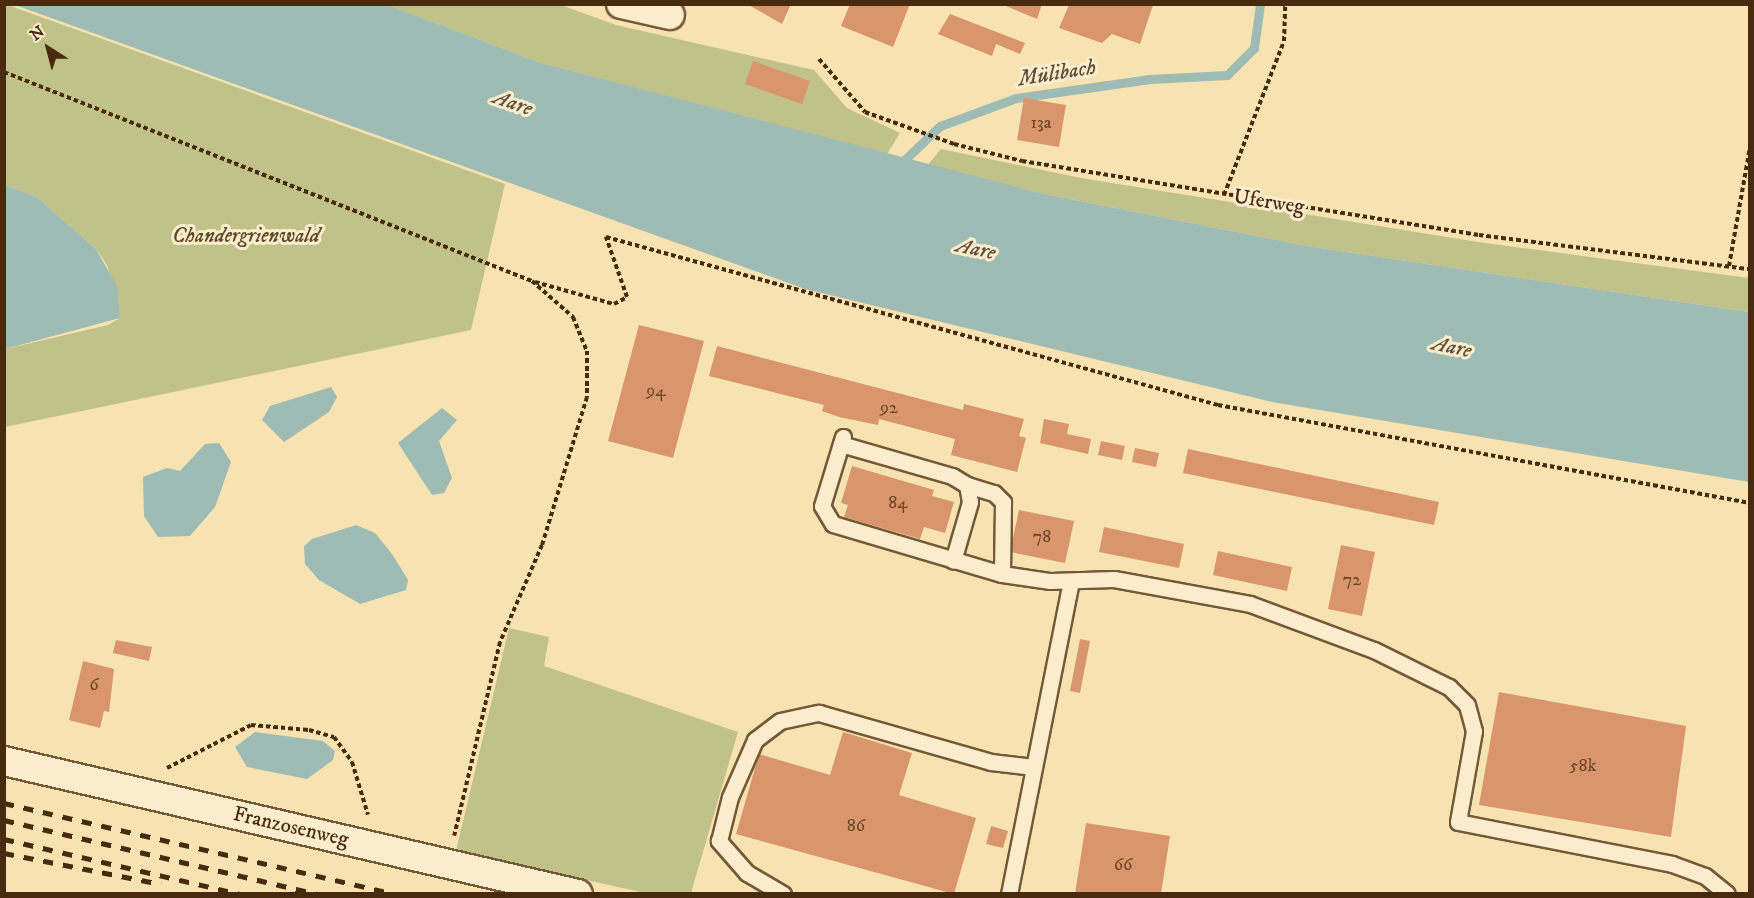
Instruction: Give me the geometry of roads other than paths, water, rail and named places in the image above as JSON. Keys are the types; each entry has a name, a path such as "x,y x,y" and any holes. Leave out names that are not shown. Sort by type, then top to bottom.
{"street":[{"path":"621,4 670,15"},
{"name":"Franzosenweg","path":"4,761 578,894"}],"lane":[{"path":"1002,574 1003,502 994,492 967,485 952,476 842,440 822,506 826,518 952,561 1002,574 1071,581 1114,579 1250,604 1374,650 1449,687 1467,705 1474,731 1458,822 1672,864 1705,876 1727,894"},
{"path":"952,561 970,502 967,485"},
{"path":"1009,894 1071,581"},
{"path":"783,894 747,873 719,841 730,797 755,740 780,721 819,713 991,762 1034,767"}],"water":[{"name":"Aare","path":"15,5 388,5 538,62 1040,193 1307,246 1749,312 1749,482 1272,402 805,289"},
{"path":"5,185 37,197 96,249 117,286 120,318 5,349"},
{"path":"331,387 337,397 329,412 284,442 262,420 270,406"},
{"path":"442,408 457,420 439,441 452,478 444,493 432,495 398,443"},
{"path":"219,443 231,462 215,507 190,536 158,537 144,516 143,477 167,468 180,471 205,444"},
{"path":"356,525 375,533 392,554 408,580 406,590 360,604 319,580 305,564 304,546 312,539"},
{"path":"255,732 323,741 335,751 333,760 307,779 247,767 235,747"}],"waterway":[{"name":"Mülibach","path":"896,168 940,126 1016,98 1150,79 1227,75 1254,48 1260,4"}],"railway":[{"path":"4,803 394,894"},
{"path":"4,820 318,894"},
{"path":"4,839 240,894"},
{"path":"4,853 161,884"}],"park label":[{"name":"Chandergrienwald","path":"246,236"}]}
